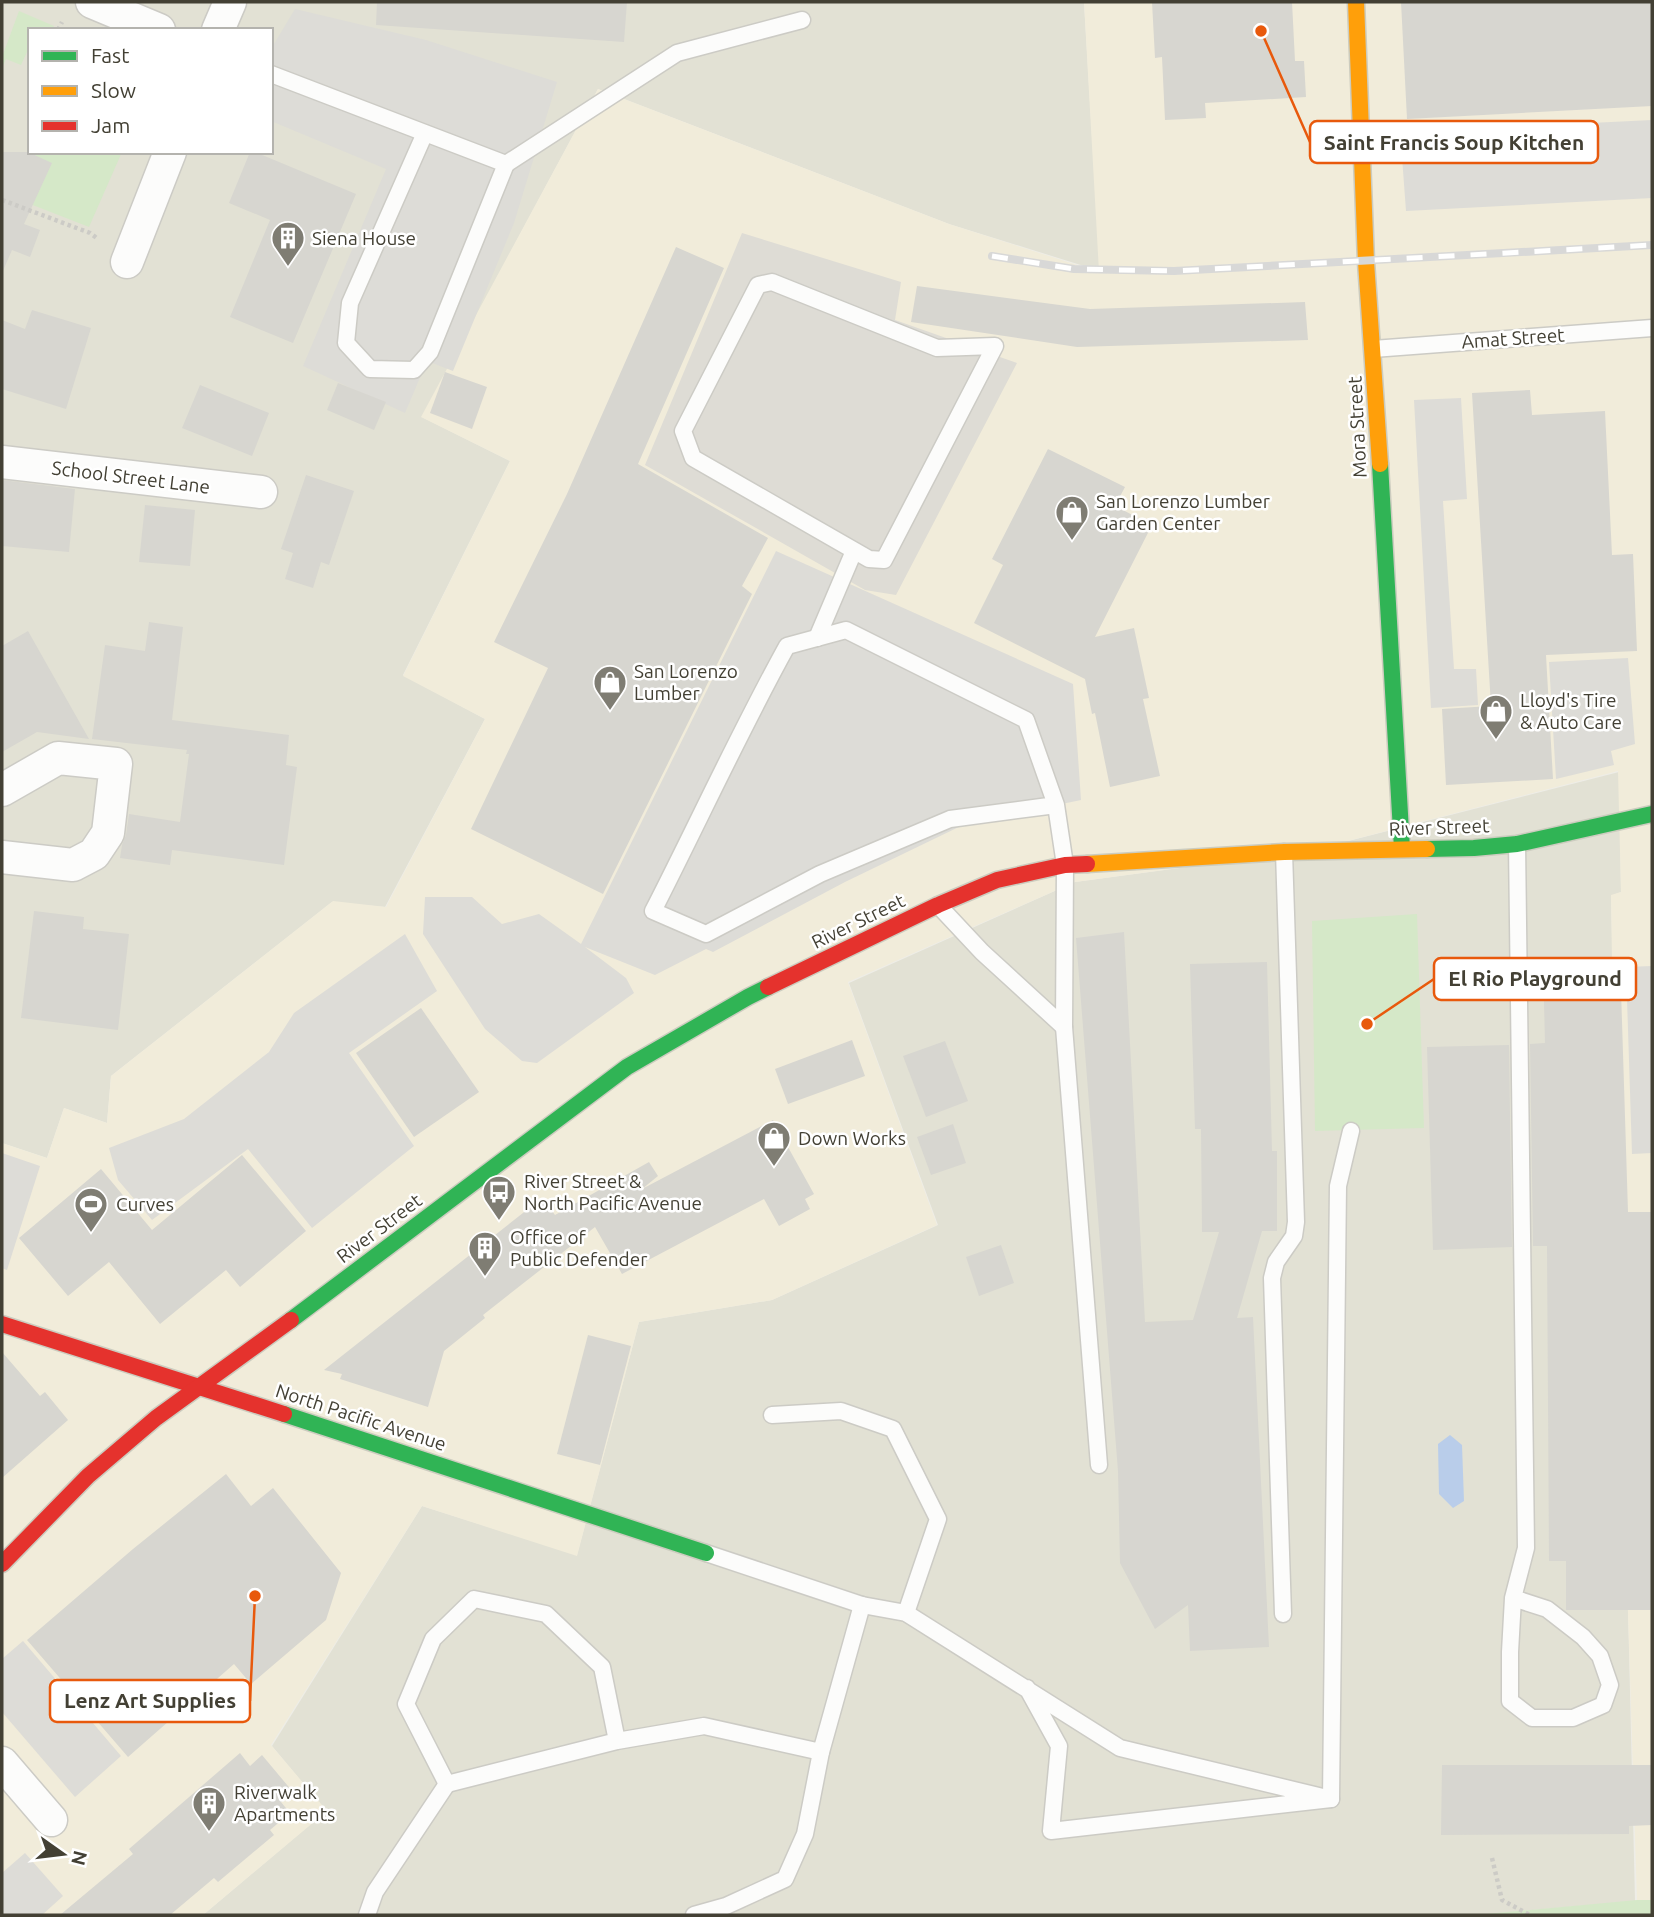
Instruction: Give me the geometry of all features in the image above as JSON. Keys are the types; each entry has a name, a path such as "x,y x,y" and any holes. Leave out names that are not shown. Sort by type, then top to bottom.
{"main road":[{"name":"Mora Street","path":"1356,2 1366,262 1402,849"},
{"name":"River Street","path":"2,1564 88,1476 156,1418 202,1387 627,1067 748,997 938,905 997,880 1065,865 1284,852 1475,848 1517,844 1652,814"},
{"name":"North Pacific Avenue","path":"2,1324 706,1553"},
{"name":"River Street","path":"173,1424 202,1387"},
{"path":"2,1573 52,1536"}],"street":[{"path":"92,2 154,28"},
{"path":"219,28 230,2"},
{"path":"128,262 169,154"},
{"name":"School Street Lane","path":"2,462 261,492"},
{"path":"2,790 58,758 117,764 108,834 94,853 73,865 2,857"},
{"path":"2,1763 51,1820"}],"lane":[{"path":"425,132 349,303 346,343 370,369 414,370 430,352 506,164 677,53 802,20"},
{"path":"273,75 506,164"},
{"path":"772,282 937,348 995,346 884,559 869,559 854,551 693,458 683,431 758,285 772,282"},
{"name":"Amat Street","path":"1373,349 1652,328"},
{"path":"817,638 854,551"},
{"path":"1056,805 950,819 820,874 706,934 653,911 752,710 787,646 846,630 1027,720 1056,805 1065,865 1064,1027 1099,1465"},
{"path":"1513,1598 1547,1609 1583,1637 1600,1656 1611,1685 1603,1705 1573,1717 1532,1718 1510,1701 1513,1598 1526,1548 1517,844"},
{"path":"1283,1615 1272,1279 1276,1262 1294,1236 1296,1222 1284,852"},
{"path":"938,905 982,952 1064,1027"},
{"path":"1331,1799 1338,1186 1351,1131"},
{"path":"772,1415 841,1411 893,1429 938,1519 906,1613"},
{"path":"706,1553 862,1605 906,1613 1121,1748 1331,1799"},
{"path":"447,1784 406,1704 433,1639 474,1599 546,1614 602,1667 617,1741"},
{"path":"694,1915 726,1906 785,1879 805,1834 821,1752 862,1605"},
{"path":"1027,1688 1059,1746 1051,1831 1331,1799"},
{"path":"367,1915 375,1892 447,1784 617,1741 704,1726 821,1752"}],"path":[{"path":"59,28 62,22"},
{"path":"2,200 90,233 128,262"},
{"path":"1492,1858 1502,1900 1530,1915"}],"shaded area":[{"path":"2,2 1084,2 1100,271 949,224 598,89 422,417 510,461 403,675 485,719 385,907 332,902 111,1076 107,1123 64,1108 47,1158 2,1143"},
{"path":"1084,2 1652,2 1652,1900 1637,1900 1616,1230 1611,895 1621,892 1618,771 1313,850 1075,882 848,982 937,1225 772,1300 639,1322 577,1556 422,1506 271,1745 327,1811 203,1915 2,1915 2,1143 47,1158 64,1108 107,1123 111,1076 333,901 386,907 485,719 403,676 510,461 421,417 598,89 949,224 1099,272"},
{"path":"295,9 426,40 557,82 514,223 453,371 427,361 405,413 303,366 386,169 273,122 273,46"},
{"path":"1652,120 1652,198 1406,211 1402,157 1448,157 1447,130"},
{"path":"742,233 901,282 895,320 1017,363 896,595 865,590 645,465"},
{"path":"1461,398 1467,499 1443,501 1454,669 1476,669 1478,705 1431,708 1414,400"},
{"path":"776,551 1073,684 1081,800 965,824 845,882 713,952 706,949 655,975 585,947 626,978 634,993 537,1063 522,1061 485,1029 423,934 425,897 472,897 502,924 539,914 581,944"},
{"path":"1628,658 1635,744 1611,751 1614,765 1556,779 1549,662"},
{"path":"1619,772 1621,892 1611,896 1635,1901 1477,1915 203,1915 326,1811 272,1746 422,1506 577,1555 639,1322 772,1300 938,1225 849,983 1075,882 1313,850"},
{"path":"405,934 437,991 349,1053 414,1146 312,1228 248,1149 152,1220 118,1180 109,1148 184,1119 269,1052 294,1013"},
{"path":"1652,966 1652,1153 1632,1154 1626,967"},
{"path":"2,1153 40,1166 7,1270 2,1268"},
{"path":"23,1641 121,1756 75,1797 2,1712 2,1659"},
{"path":"25,1853 63,1896 42,1915 2,1915 2,1873"}],"green space":[{"path":"19,11 54,26 28,28 28,52 21,65 6,59 2,68 2,57"},
{"path":"121,154 89,227 2,193 2,169 39,185 27,155"},
{"path":"1417,914 1424,1128 1315,1131 1312,921"},
{"path":"1652,1900 1652,1915 1475,1915"}],"water":[{"path":"1450,1435 1462,1445 1464,1501 1453,1508 1439,1494 1438,1444"}],"building":[{"path":"377,2 627,2 624,42 376,25"},
{"path":"1152,2 1292,2 1295,61 1304,61 1306,97 1205,103 1206,118 1165,120 1162,57 1155,58"},
{"path":"1401,2 1652,2 1652,106 1407,119"},
{"path":"2,152 28,152 52,163 24,224 40,230 30,257 12,250 2,273"},
{"name":"Siena House","path":"249,154 260,154 356,194 293,343 230,317 270,220 229,203"},
{"name":"San Lorenzo Lumber","path":"676,247 724,268 638,464 768,538 742,586 752,594 603,894 471,829 548,668 494,642 567,494"},
{"path":"917,286 1090,309 1305,302 1308,340 1077,347 911,322"},
{"path":"32,310 91,328 66,409 2,389 2,320 25,329"},
{"path":"445,372 487,387 472,429 430,413"},
{"path":"338,383 386,402 374,430 327,410"},
{"path":"200,385 269,413 252,456 182,428"},
{"path":"1530,390 1532,415 1605,411 1612,555 1633,554 1637,651 1546,655 1553,779 1446,785 1442,709 1491,706 1472,393"},
{"path":"1048,449 1125,487 1115,506 1152,525 1095,637 1134,628 1149,698 1143,699 1160,776 1110,787 1085,679 974,623 1003,565 992,559"},
{"path":"306,475 354,491 329,565 321,562 313,588 285,579 293,553 281,549"},
{"path":"2,480 75,489 69,552 2,546"},
{"path":"145,505 195,510 190,566 139,562"},
{"path":"149,622 183,627 172,720 289,735 286,765 297,767 284,865 172,850 170,865 120,858 129,814 180,822 189,754 186,754 187,750 92,739 105,645 145,651"},
{"path":"28,631 89,739 37,732 2,752 2,646"},
{"path":"34,911 84,917 83,929 129,934 118,1030 21,1018"},
{"path":"1124,932 1145,1322 1193,1320 1219,1232 1202,1232 1201,1129 1195,1129 1190,964 1267,962 1272,1151 1277,1151 1277,1231 1262,1231 1237,1318 1253,1317 1269,1647 1190,1651 1188,1605 1155,1629 1120,1563 1118,1471 1076,938"},
{"path":"1620,958 1628,1212 1652,1212 1652,1610 1566,1610 1566,1561 1549,1561 1547,1246 1533,1246 1530,1044 1545,1043 1543,960"},
{"path":"421,1008 479,1092 414,1137 356,1053"},
{"path":"852,1040 865,1076 788,1104 775,1069"},
{"path":"945,1041 968,1101 926,1117 903,1056"},
{"path":"1509,1045 1512,1247 1433,1250 1427,1047"},
{"path":"773,1120 814,1194 805,1199 810,1209 779,1226 764,1199 622,1274 595,1227 483,1315 485,1318 444,1351 428,1407 340,1379 342,1374 324,1370 542,1198 555,1215 649,1162 658,1176 642,1189"},
{"path":"953,1124 966,1163 931,1175 917,1137"},
{"path":"242,1155 306,1231 240,1287 226,1270 160,1324 109,1262 68,1296 19,1238 101,1169 152,1230"},
{"path":"1001,1245 1014,1283 979,1296 966,1257"},
{"path":"588,1335 631,1346 600,1465 557,1454"},
{"path":"2,1352 40,1396 45,1392 68,1420 2,1478"},
{"path":"226,1474 251,1506 273,1488 341,1573 326,1620 251,1684 234,1664 128,1757 27,1640"},
{"name":"Riverwalk Apartments","path":"240,1753 250,1766 262,1755 293,1792 281,1802 290,1813 270,1830 274,1835 218,1882 214,1878 170,1915 60,1915 133,1854 129,1849"},
{"path":"1442,1765 1652,1765 1652,1825 1629,1826 1629,1834 1441,1835"}],"railway":[{"path":"992,256 1074,269 1174,271 1652,245"}],"traffic: fast":[{"path":"1380,464 1402,849"},
{"path":"1427,849 1517,844 1652,814"},
{"path":"291,1320 627,1067 768,987"},
{"path":"284,1414 706,1553"}],"traffic: slow":[{"path":"1356,2 1366,262 1380,464"},
{"path":"1087,864 1284,852 1427,849"}],"traffic: jam":[{"path":"768,987 938,905 997,880 1065,865 1087,864"},
{"path":"2,1564 88,1476 156,1418 291,1320"},
{"path":"2,1324 284,1414"}],"place":[{"name":"Saint Francis Soup Kitchen","path":"1261,31"},
{"name":"Siena House","path":"288,268"},
{"name":"San Lorenzo Lumber Garden Center","path":"1072,542"},
{"name":"San Lorenzo Lumber","path":"610,712"},
{"name":"Lloyd's Tire & Auto Care","path":"1496,741"},
{"name":"El Rio Playground","path":"1367,1024"},
{"name":"Down Works","path":"774,1168"},
{"name":"River Street & North Pacific Avenue","path":"499,1222"},
{"name":"Curves","path":"91,1234"},
{"name":"Office of Public Defender","path":"485,1278"},
{"name":"Lenz Art Supplies","path":"255,1596"},
{"name":"Riverwalk Apartments","path":"209,1833"}]}
